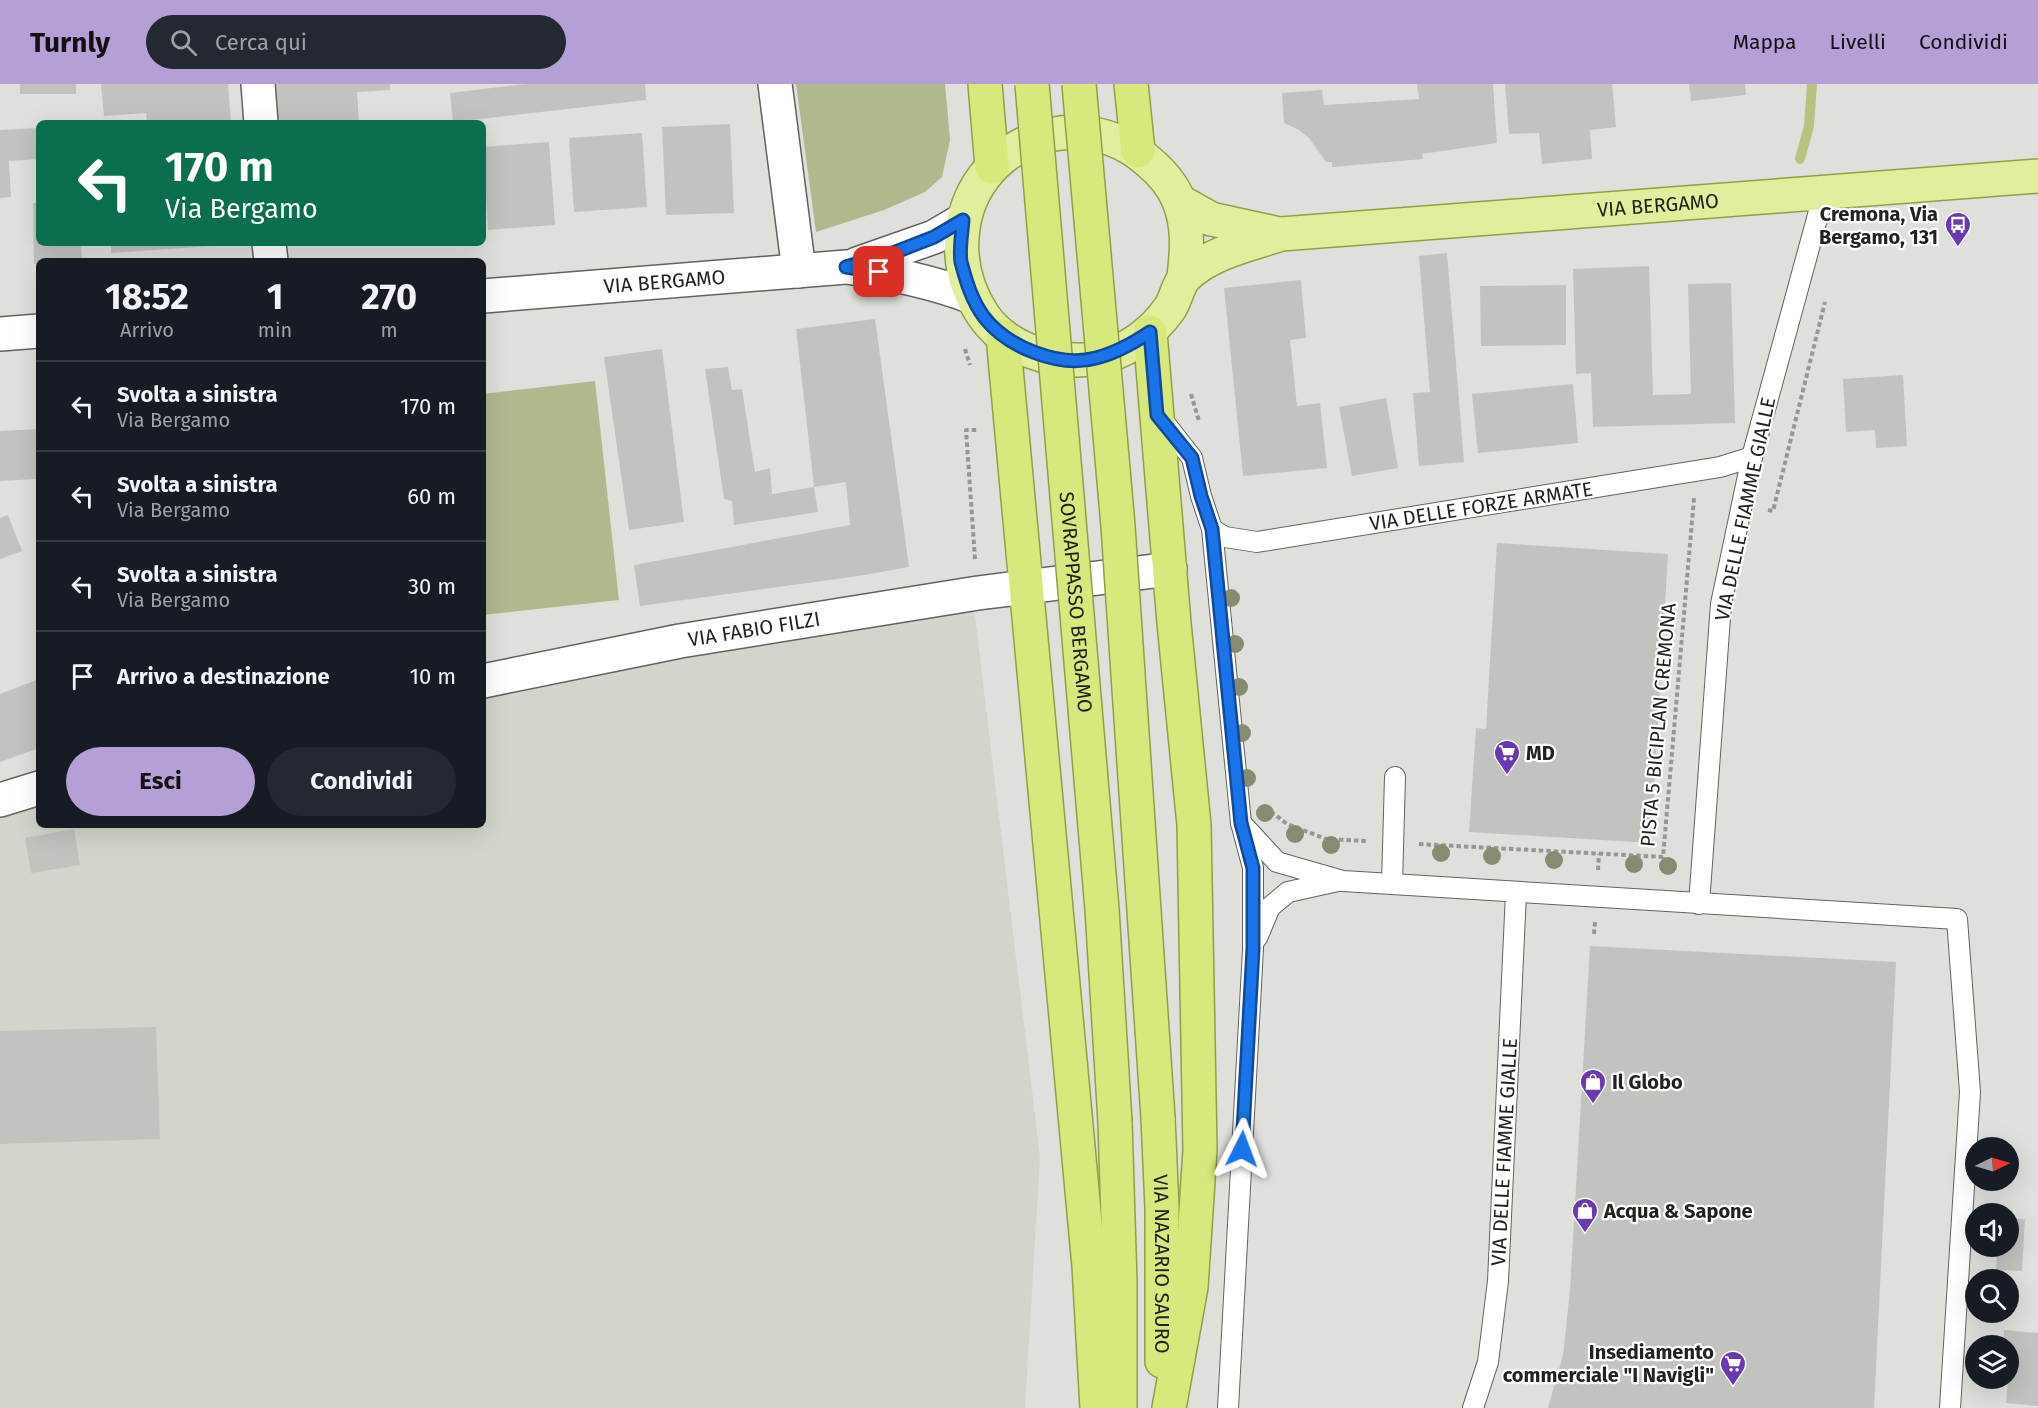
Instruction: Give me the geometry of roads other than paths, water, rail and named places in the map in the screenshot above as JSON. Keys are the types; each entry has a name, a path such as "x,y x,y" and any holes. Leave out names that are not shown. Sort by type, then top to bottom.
{"highway":[{"path":"985,84 992,166"},
{"name":"SOVRAPPASSO BERGAMO","path":"1032,84 1101,898 1115,1122 1120,1282 1120,1408"},
{"name":"VIA NAZARIO SAURO","path":"1079,84 1119,538 1158,1118 1162,1229 1162,1408"},
{"path":"1131,84 1138,151"},
{"path":"1150,332 1194,825 1200,1150 1191,1287 1169,1408"},
{"path":"1003,336 1089,1266 1097,1408"}],"main road":[{"name":"VIA BERGAMO","path":"1078,132 1109,137 1138,151 1162,173 1179,201 1188,239 1184,277 1171,307 1150,332 1124,349 1093,359 1061,360 1031,352 1003,336 985,318 972,297 961,259 963,220 974,192 992,166 1017,147 1047,135 1078,132"},
{"name":"VIA BERGAMO","path":"1184,277 1215,255 1281,234 2038,176"},
{"name":"VIA BERGAMO","path":"1179,201 1211,219 1281,234"}],"street":[{"path":"258,84 261,120"},
{"path":"775,84 799,271"},
{"name":"VIA BERGAMO","path":"486,296 846,267 893,253 934,237 963,220"},
{"name":"VIA BERGAMO","path":"846,267 895,274 939,284 972,297"},
{"path":"0,334 36,331"},
{"name":"VIA FABIO FILZI","path":"486,680 680,641 1025,586 1170,569"},
{"path":"0,800 36,789"}],"lane":[{"name":"VIA DELLE FIAMME GIALLE","path":"1699,904 1721,604 1752,457 1824,193"},
{"path":"1157,415 1192,458 1212,529 1241,823 1253,868 1253,949 1228,1408"},
{"name":"VIA DELLE FORZE ARMATE","path":"1212,529 1225,537 1257,542 1720,467 1752,457"},
{"path":"1392,884 1395,777"},
{"path":"1241,823 1277,862 1343,880 1516,893 1957,919 1970,1092 1950,1408"},
{"path":"1253,949 1270,907 1288,892 1343,880"},
{"name":"VIA DELLE FIAMME GIALLE","path":"1473,1408 1488,1362 1498,1281 1516,893"}],"waterway":[{"path":"1800,159 1809,126 1812,84"}],"place":[{"name":"Cremona, Via Bergamo, 131","path":"1958,248"},
{"name":"MD","path":"1507,776"},
{"name":"Il Globo","path":"1593,1105"},
{"name":"Acqua & Sapone","path":"1585,1234"},
{"name":"Insediamento commerciale \"I Navigli\"","path":"1733,1387"}]}
